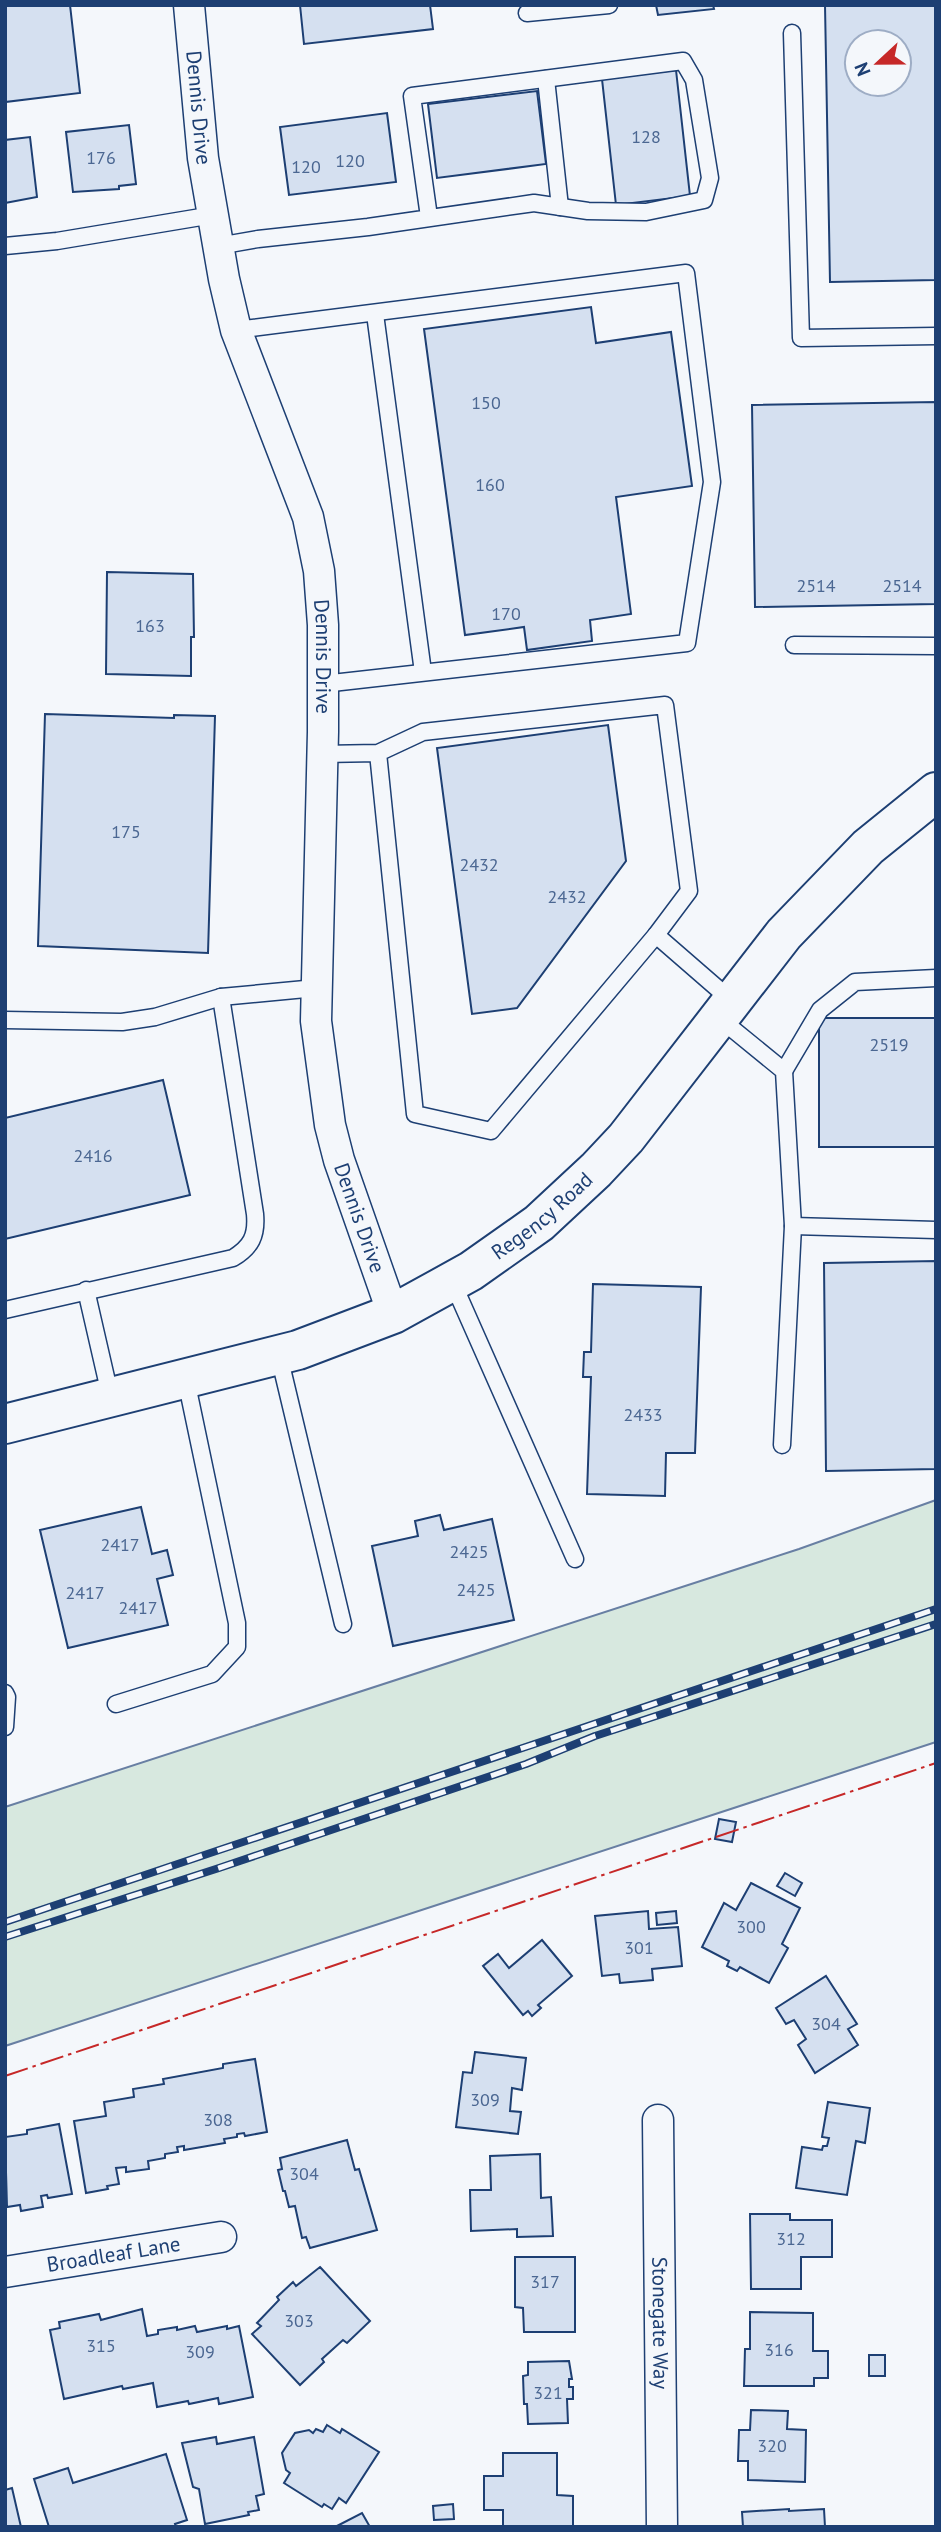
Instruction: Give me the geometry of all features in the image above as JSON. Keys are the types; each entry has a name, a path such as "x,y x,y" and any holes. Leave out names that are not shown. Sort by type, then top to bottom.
{"street":[{"name":"Dennis Drive","path":"189,5 202,158 236,330 308,517 319,571 323,684 316,1021 330,1125 339,1160 393,1314"},
{"name":"Regency Road","path":"5,1424 279,1356 393,1314 471,1271 539,1223 596,1170 626,1138 784,934 868,847 936,792"},
{"name":"Stonegate Way","path":"658,2120 662,2527"},
{"name":"Broadleaf Lane","path":"5,2272 221,2237"}],"lane":[{"path":"527,13 609,5"},
{"path":"792,33 801,338 936,336"},
{"path":"218,246 534,203 589,211 646,212 704,200 710,178 694,80 683,61 412,96 429,217"},
{"path":"546,79 560,207"},
{"path":"5,246 96,235 213,215"},
{"path":"236,330 686,273 712,482 687,643 323,684"},
{"path":"375,314 423,672"},
{"path":"794,645 936,646"},
{"path":"322,754 378,753 423,732 666,705 689,891 656,935 491,1131 415,1114 378,753"},
{"path":"656,935 784,1071"},
{"path":"782,1446 793,1226 784,1071 820,1010 855,982 936,978"},
{"path":"5,1020 122,1022 155,1017 221,997 316,988"},
{"path":"5,1310 233,1258 253,1242 255,1214 221,997"},
{"path":"793,1226 936,1230"},
{"path":"452,1281 575,1559"},
{"path":"86,1290 111,1399"},
{"path":"279,1356 343,1623"},
{"path":"116,1704 212,1674 237,1647 237,1623 186,1380"},
{"path":"5,1693 5,1727"}],"shaded area":[{"path":"936,1500 936,1742 5,2046 5,1807 799,1549"}],"building":[{"path":"5,5 70,5 80,93 5,102"},
{"path":"300,5 430,5 433,29 304,44"},
{"path":"656,5 713,5 714,9 658,15"},
{"path":"825,5 936,5 936,280 830,282"},
{"path":"676,70 690,196 616,205 602,79"},
{"path":"537,91 546,164 437,178 428,104"},
{"path":"387,113 396,182 289,195 280,127"},
{"path":"129,125 136,184 119,186 119,189 73,192 66,132"},
{"path":"30,137 37,197 5,203 5,140"},
{"path":"591,307 596,343 671,332 692,486 616,497 631,614 590,620 592,641 527,650 524,627 465,635 424,329"},
{"path":"936,402 936,604 755,607 752,405"},
{"path":"107,572 193,574 194,637 191,637 191,676 106,674"},
{"path":"45,714 174,718 174,715 215,716 208,953 38,946"},
{"path":"608,725 626,861 517,1008 472,1014 437,748"},
{"path":"819,1018 936,1018 936,1147 819,1147"},
{"path":"163,1080 190,1195 5,1239 5,1118"},
{"path":"936,1261 936,1469 826,1471 824,1263"},
{"path":"593,1284 701,1287 695,1453 666,1453 665,1496 587,1494 591,1377 583,1377 584,1352 591,1352"},
{"path":"141,1507 152,1554 167,1550 173,1575 157,1579 168,1625 68,1648 40,1530"},
{"path":"440,1515 444,1530 492,1519 514,1620 393,1646 372,1546 418,1536 415,1521"},
{"path":"719,1819 736,1822 732,1842 715,1839"},
{"path":"785,1873 802,1883 795,1896 777,1886"},
{"path":"751,1883 800,1908 782,1944 788,1948 769,1983 740,1967 737,1971 727,1966 729,1961 702,1947 724,1903 736,1910"},
{"path":"648,1911 649,1929 678,1927 682,1966 652,1969 653,1980 620,1983 619,1974 602,1976 595,1916"},
{"path":"676,1911 677,1923 657,1925 656,1913"},
{"path":"542,1940 572,1976 538,2005 541,2008 532,2016 528,2011 523,2015 483,1966 498,1954 509,1968"},
{"path":"826,1976 857,2024 848,2029 858,2045 815,2073 798,2045 806,2039 794,2020 786,2024 776,2008"},
{"path":"475,2052 526,2058 522,2090 512,2088 510,2111 521,2112 518,2134 456,2127 463,2072 472,2073"},
{"path":"255,2059 267,2132 245,2136 244,2133 237,2134 237,2137 224,2139 225,2143 184,2150 184,2146 177,2147 178,2152 148,2161 149,2169 126,2172 126,2167 116,2168 119,2184 86,2193 74,2121 106,2116 104,2102 134,2097 133,2089 164,2084 163,2079 223,2068 223,2064"},
{"path":"828,2102 870,2108 865,2143 856,2141 847,2195 796,2188 802,2147 822,2150 823,2146 827,2146 829,2138 822,2137"},
{"path":"59,2124 72,2194 48,2198 47,2195 41,2196 43,2207 21,2211 20,2205 7,2207 5,2137 27,2134 27,2130"},
{"path":"347,2140 355,2170 359,2169 377,2230 310,2248 306,2237 302,2238 295,2206 289,2207 283,2191 278,2170 282,2169 280,2158"},
{"path":"540,2154 541,2198 551,2197 553,2236 517,2237 517,2229 471,2231 470,2190 491,2190 490,2156"},
{"path":"750,2214 790,2214 790,2220 832,2220 832,2257 801,2257 801,2289 751,2289"},
{"path":"515,2257 575,2257 575,2332 524,2332 523,2308 515,2307"},
{"path":"320,2267 370,2321 347,2343 343,2340 322,2359 324,2362 300,2385 252,2334 261,2326 257,2323 279,2300 277,2297 293,2282 296,2286"},
{"path":"142,2309 147,2336 158,2334 158,2330 177,2327 177,2330 195,2326 197,2332 239,2326 253,2397 219,2404 218,2398 157,2407 153,2383 123,2389 122,2386 64,2399 50,2330 60,2328 59,2322 99,2314 101,2320"},
{"path":"750,2312 813,2313 813,2351 828,2351 828,2378 814,2378 814,2386 744,2386 745,2349 750,2349"},
{"path":"869,2355 885,2355 885,2376 869,2376"},
{"path":"569,2361 572,2379 569,2379 569,2387 573,2387 573,2399 567,2399 568,2423 528,2424 523,2376 528,2375 528,2362"},
{"path":"751,2410 788,2411 787,2429 806,2430 805,2482 748,2480 748,2461 738,2461 739,2430 750,2430"},
{"path":"327,2425 340,2433 342,2429 379,2452 346,2503 339,2498 332,2509 324,2504 322,2507 284,2483 290,2473 286,2470 282,2453 295,2433 309,2430 313,2433 316,2429 323,2432"},
{"path":"216,2437 217,2444 254,2437 264,2494 256,2496 259,2510 248,2512 249,2515 205,2524 199,2489 193,2487 182,2443"},
{"path":"503,2453 557,2453 557,2495 573,2496 573,2527 503,2527 503,2510 484,2510 484,2476 503,2476"},
{"path":"166,2454 187,2520 175,2524 176,2527 49,2527 34,2479 68,2468 73,2483"},
{"path":"12,2488 21,2527 5,2527 5,2490"},
{"path":"453,2504 454,2519 434,2520 433,2506"},
{"path":"824,2509 825,2527 743,2527 742,2512"},
{"path":"362,2513 370,2527 335,2527"}],"railway":[{"path":"5,1922 936,1609"},
{"path":"5,1937 219,1868 526,1764 595,1736 936,1624"}],"power":[{"path":"5,2076 936,1763"}]}
